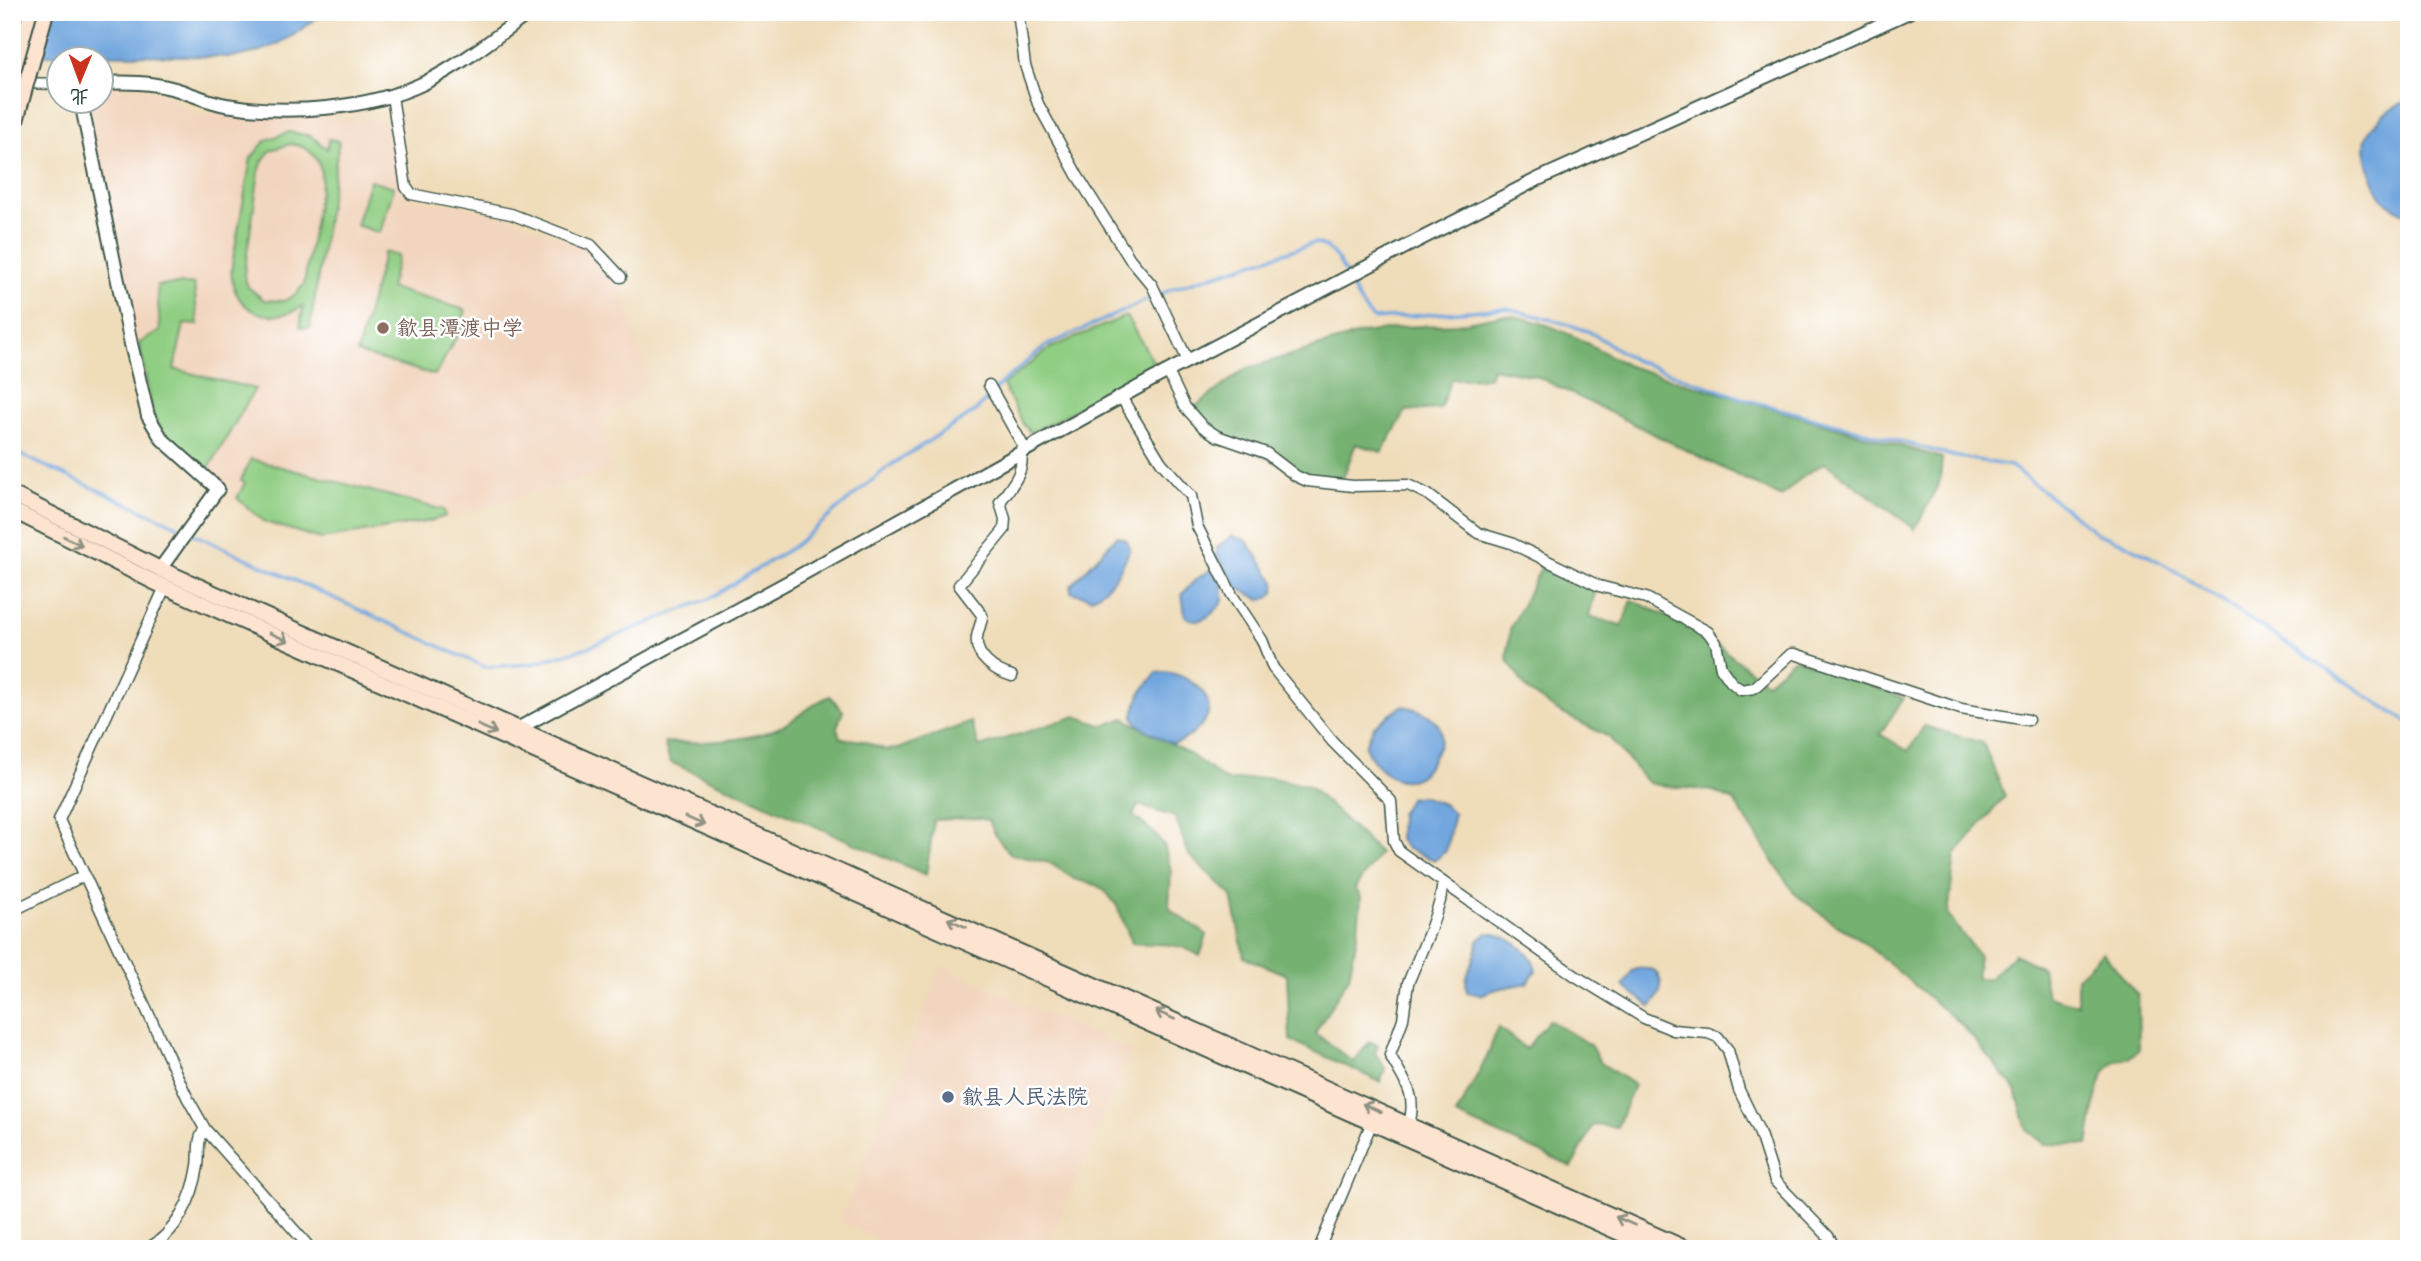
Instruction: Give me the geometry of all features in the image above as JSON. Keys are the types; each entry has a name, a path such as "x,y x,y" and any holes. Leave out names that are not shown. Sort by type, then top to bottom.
{"main road":[{"path":"12,83 31,12"},
{"path":"12,137 46,12"},
{"path":"12,494 160,569 1687,1249"},
{"path":"12,510 165,587 1656,1249"}],"street":[{"path":"116,82 149,83 205,100 251,108 327,107 364,102 392,96 437,76 530,12"},
{"path":"1018,12 1025,65 1038,104 1077,175 1130,259 1152,285 1188,361"},
{"path":"519,728 1121,397 1536,180 1909,12"},
{"path":"12,83 46,84"},
{"path":"392,96 407,187 411,194 511,214 591,245 621,277"},
{"path":"84,116 148,416 162,439 218,489 160,569"},
{"path":"1168,372 1185,407 1203,427 1217,436 1266,453 1307,481 1353,486 1408,485 1427,494 1478,533 1510,543 1599,586 1646,598 1708,632 1716,643 1721,668 1741,690 1754,688 1791,654 1795,654 1961,709 2028,720"},
{"path":"989,385 1023,451 1022,465 1020,474 1000,502 1005,519 1004,530 959,585 982,615 976,640 980,653 993,668 1012,676"},
{"path":"1121,397 1161,462 1191,496 1197,526 1232,595 1262,640 1273,668 1332,741 1386,795 1392,809 1394,841 1399,851 1574,975 1644,1018 1673,1030 1708,1033 1718,1037 1728,1050 1739,1090 1759,1130 1775,1181 1828,1236 1836,1249"},
{"path":"165,587 59,820 187,1097 205,1129 311,1249"},
{"path":"12,911 85,875"},
{"path":"1409,1124 1412,1096 1390,1055 1403,1019 1408,983 1429,933 1440,901 1443,882"},
{"path":"1319,1249 1372,1122"},
{"path":"147,1249 166,1236 184,1211 197,1170 199,1137 205,1129"}],"shaded area":[{"name":"歙县潭渡中学","path":"126,86 152,90 202,116 220,113 394,121 407,200 462,205 497,213 588,248 618,279 648,377 636,395 604,421 609,471 426,525 319,541 264,524 163,436 152,415 89,116 116,116 116,88"},
{"name":"歙县人民法院","path":"941,966 1131,1051 1046,1249 898,1249 841,1221"}],"green space":[{"path":"289,132 311,136 327,149 329,139 339,141 310,328 300,327 303,306 290,313 276,315 253,310 243,303 236,293 232,280 232,265 251,158 266,140","holes":["290,144 310,151 318,161 321,174 304,284 296,294 284,301 264,300 248,287 244,274 259,172 263,160 271,150"]},
{"path":"370,180 394,187 380,233 356,225"},
{"path":"384,252 398,256 390,288 466,310 461,329 435,375 357,353"},
{"path":"194,284 198,325 184,324 174,369 255,389 209,468 205,469 164,436 153,415 139,343 160,331 157,285"},
{"path":"1502,315 1536,321 1552,327 1628,366 1942,458 1940,481 1915,529 1825,463 1803,476 1781,497 1536,376 1492,368 1489,378 1451,379 1440,409 1406,411 1382,452 1356,444 1342,480 1304,477 1212,430 1194,415 1196,406 1245,369 1363,333 1457,324"},
{"path":"1126,316 1157,368 1031,433 1023,424 1003,385 1050,348"},
{"path":"251,459 444,510 445,516 431,521 321,539 265,522 237,498 245,483 241,480"},
{"path":"1543,564 1596,589 1589,616 1622,626 1632,600 1701,632 1766,683 1795,658 1904,698 1880,734 1908,751 1924,726 1983,743 2005,796 1955,855 1948,915 1979,956 1976,978 1990,978 2014,954 2042,968 2047,996 2077,1004 2077,977 2103,952 2138,996 2139,1049 2133,1055 2111,1065 2106,1071 2098,1090 2088,1145 2045,1144 2027,1130 2016,1090 1963,1026 1856,936 1836,925 1794,893 1734,801 1713,791 1657,785 1646,781 1609,737 1557,711 1528,691 1507,659 1510,629"},
{"path":"830,696 843,711 837,727 840,738 863,741 886,750 897,749 971,722 979,747 1076,716 1103,726 1124,718 1190,754 1226,781 1268,777 1309,786 1380,853 1355,888 1361,897 1349,977 1315,1033 1353,1062 1370,1042 1378,1045 1375,1053 1386,1069 1380,1082 1290,1040 1287,975 1244,957 1232,896 1189,855 1175,817 1138,805 1133,816 1164,845 1171,870 1169,906 1172,911 1207,935 1200,956 1175,946 1132,943 1117,906 1106,892 1096,885 1074,879 1050,863 1010,854 988,820 934,820 926,875 670,762 664,742 722,741 753,736 778,728"},
{"path":"1549,1020 1590,1045 1601,1063 1634,1085 1617,1127 1593,1125 1572,1167 1456,1115 1487,1057 1498,1027 1526,1049"}],"water":[{"path":"12,12 322,12 303,29 269,48 232,57 116,55 116,46 46,46 46,55 12,56"},
{"path":"2409,102 2409,215 2390,205 2381,196 2370,172 2365,145 2368,133 2377,122 2387,112"},
{"path":"1117,536 1127,540 1130,548 1120,570 1110,583 1091,598 1071,592 1071,586"},
{"path":"1232,536 1246,540 1275,582 1274,592 1268,598 1261,600 1239,589 1217,556 1217,547"},
{"path":"1212,569 1223,586 1223,601 1206,618 1191,619 1185,616 1182,594 1196,579"},
{"path":"1165,672 1180,676 1195,685 1206,697 1208,705 1208,713 1203,723 1176,743 1166,741 1143,728 1133,715 1140,694 1156,673"},
{"path":"1402,706 1428,715 1441,730 1441,740 1428,767 1419,777 1408,780 1400,780 1385,772 1373,760 1365,746 1374,726"},
{"path":"1421,796 1443,804 1454,813 1446,851 1435,860 1407,849 1399,840 1400,814 1410,798"},
{"path":"1487,933 1510,940 1530,957 1536,971 1527,983 1481,995 1467,992 1468,973 1478,941"},
{"path":"1640,968 1654,970 1660,979 1660,993 1651,1007 1623,986 1632,971"}],"waterway":[{"path":"191,533 485,667 531,664 586,648 711,598 794,546 888,467 976,411 1001,383 1046,346 1174,288 1315,243 1326,247 1334,255 1359,300 1374,319 1507,308 1590,332 1634,360 1744,399 1953,456 2011,466 2098,534 2127,544 2169,567 2409,723"},
{"path":"12,451 184,529"}],"place":[{"name":"歙县潭渡中学","path":"383,328"},
{"name":"歙县人民法院","path":"948,1097"}]}
